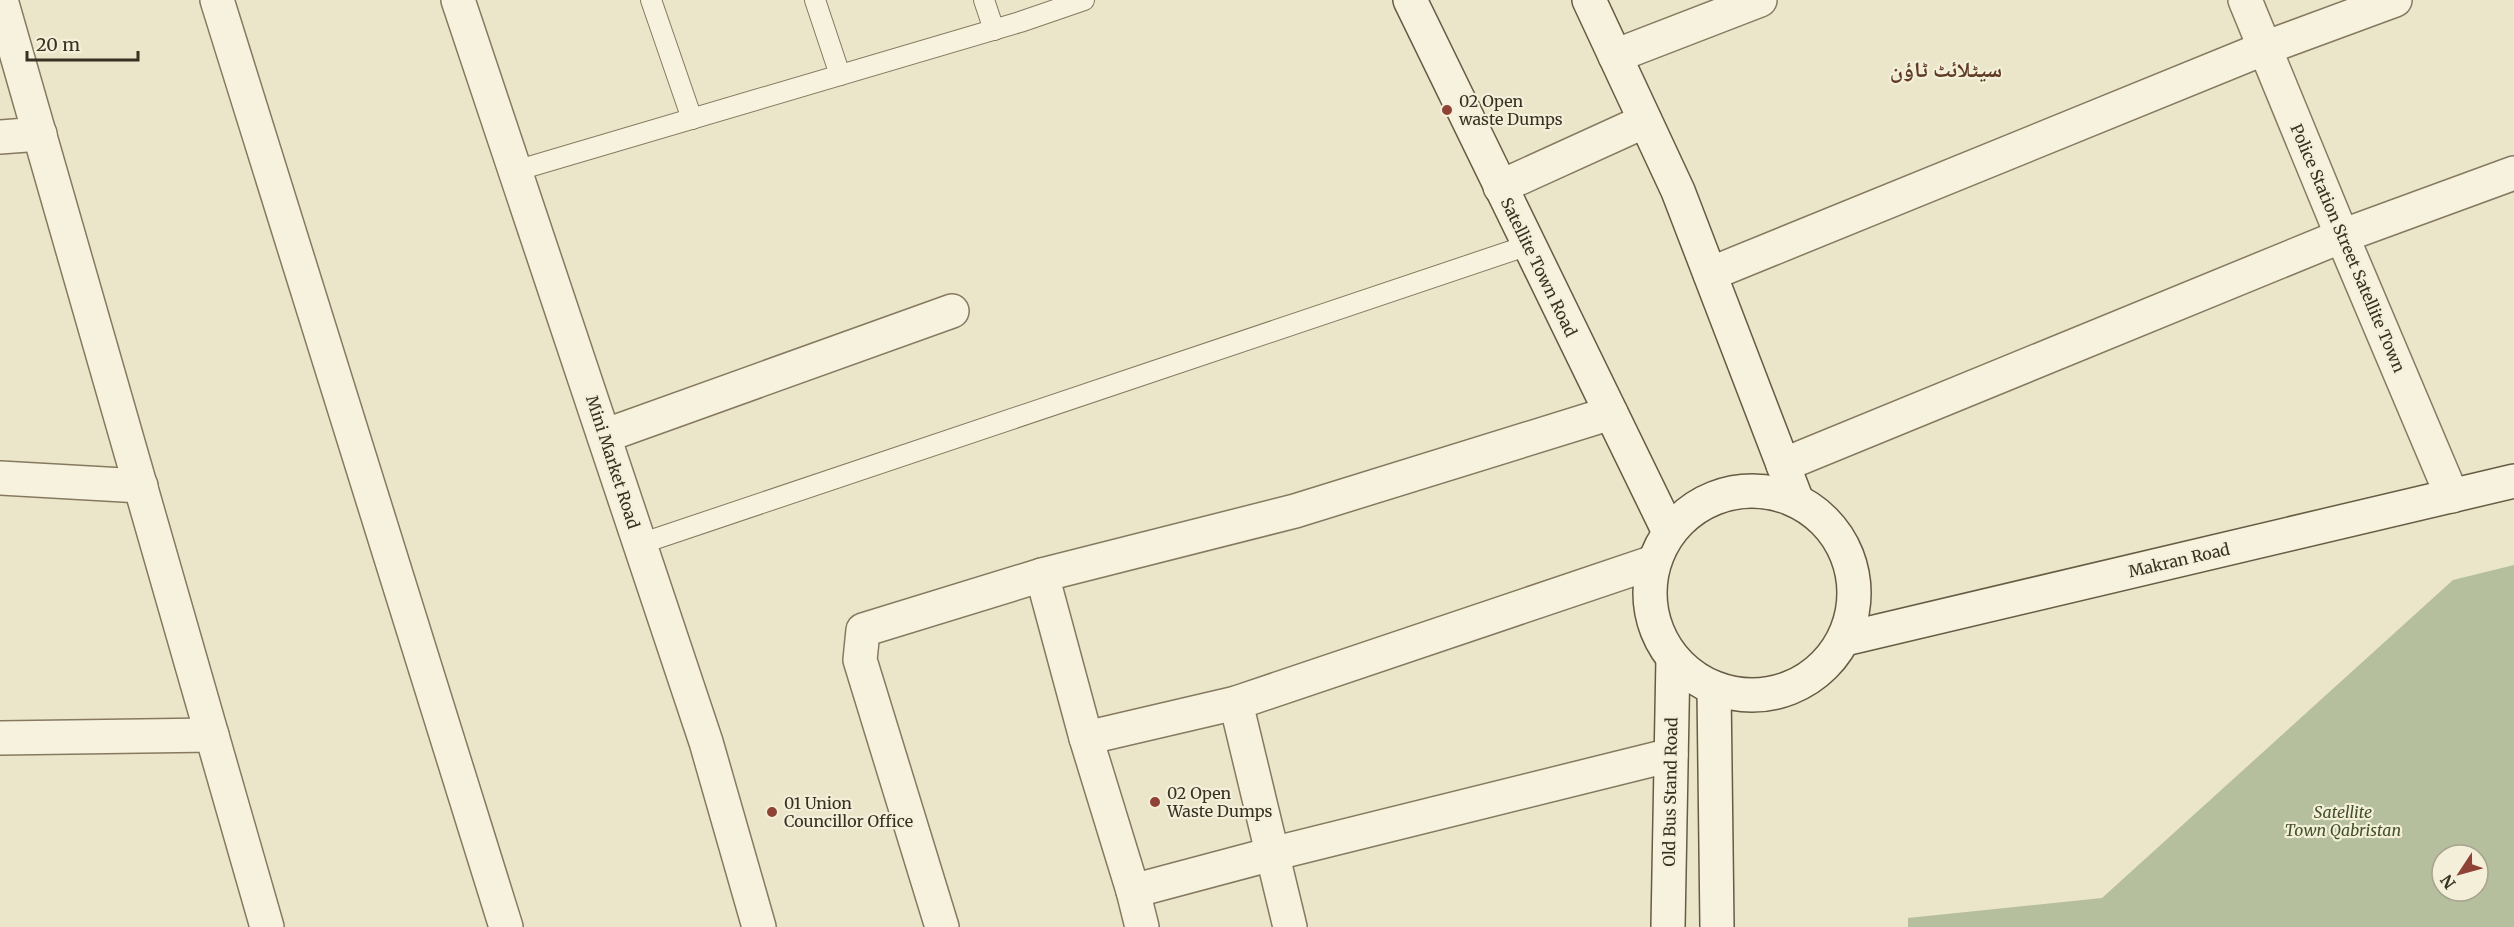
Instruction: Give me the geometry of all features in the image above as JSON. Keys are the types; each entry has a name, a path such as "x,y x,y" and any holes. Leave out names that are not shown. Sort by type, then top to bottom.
{"street":[{"path":"1,0 267,927"},
{"path":"217,0 506,927"},
{"name":"Mini Market Road","path":"458,0 706,742 759,927"},
{"name":"Satellite Town Road","path":"1410,0 1669,532"},
{"path":"1589,0 1678,191 1797,501"},
{"path":"1615,56 1760,0"},
{"name":"Police Station Street Satellite Town","path":"2245,0 2452,496"},
{"path":"1710,274 2265,48 2395,0"},
{"path":"1500,187 1645,121"},
{"path":"0,137 40,134"},
{"path":"1783,465 2342,236 2514,172"},
{"path":"604,436 952,311"},
{"path":"942,927 860,660 863,630 1042,575 1295,511 1611,413"},
{"path":"0,478 141,486"},
{"name":"Makran Road","path":"1845,639 2514,481"},
{"path":"1763,491 1797,501 1824,519 1843,545 1854,576 1854,608 1845,639 1827,664 1804,683 1775,694 1744,696 1714,689 1691,676 1673,658 1656,629 1650,596 1654,562 1669,532 1695,508 1727,493 1763,491"},
{"path":"1086,738 1236,703 1654,562"},
{"path":"1042,575 1086,738 1142,927"},
{"name":"Old Bus Stand Road","path":"1668,927 1673,658"},
{"path":"1714,689 1716,927"},
{"path":"1236,703 1290,927"},
{"path":"0,738 212,735"},
{"path":"1133,891 1272,854 1671,755"}],"lane":[{"path":"651,0 692,119"},
{"path":"815,0 840,75"},
{"path":"984,0 994,30"},
{"path":"515,171 994,30 1084,0"},
{"path":"640,544 1529,245"}],"green space":[{"name":"Satellite Town Qabristan","path":"2514,565 2514,927 1908,927 1908,918 2102,898 2453,580"}],"place":[{"name":"02 Open waste Dumps","path":"1447,110"},
{"name":"02 Open Waste Dumps","path":"1155,802"},
{"name":"01 Union Councillor Office","path":"772,812"}],"district":[{"name":"سیٹلائٹ ٹاؤن","path":"1946,69"}]}
